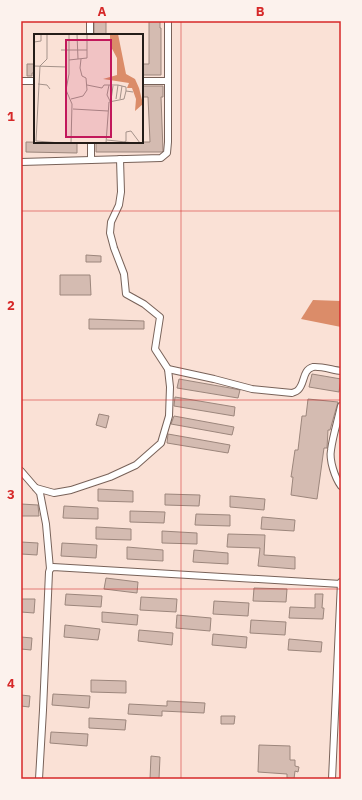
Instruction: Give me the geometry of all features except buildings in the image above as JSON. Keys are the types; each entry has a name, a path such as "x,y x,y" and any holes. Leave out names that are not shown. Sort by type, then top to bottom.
{"street":[{"path":"90,21 90,34"},
{"path":"21,162 161,158 167,153 168,21"},
{"path":"21,81 34,81"},
{"path":"143,81 168,81"},
{"path":"91,143 91,160"},
{"path":"36,488 54,493 71,490 110,477 136,465 161,443 169,416 170,387 168,369 155,349 160,317 144,304 126,294 124,274 110,233 111,222 119,205 121,192 120,159"},
{"path":"168,369 252,389 292,393 298,390 306,371 311,368 317,367 341,371"},
{"path":"341,406 330,451 332,466 341,486"},
{"path":"21,471 40,493 46,524 50,569 39,779"},
{"path":"50,569 53,567 61,567 341,583 332,779"}],"shaded area":[{"path":"313,300 341,301 341,327 301,319"}]}
